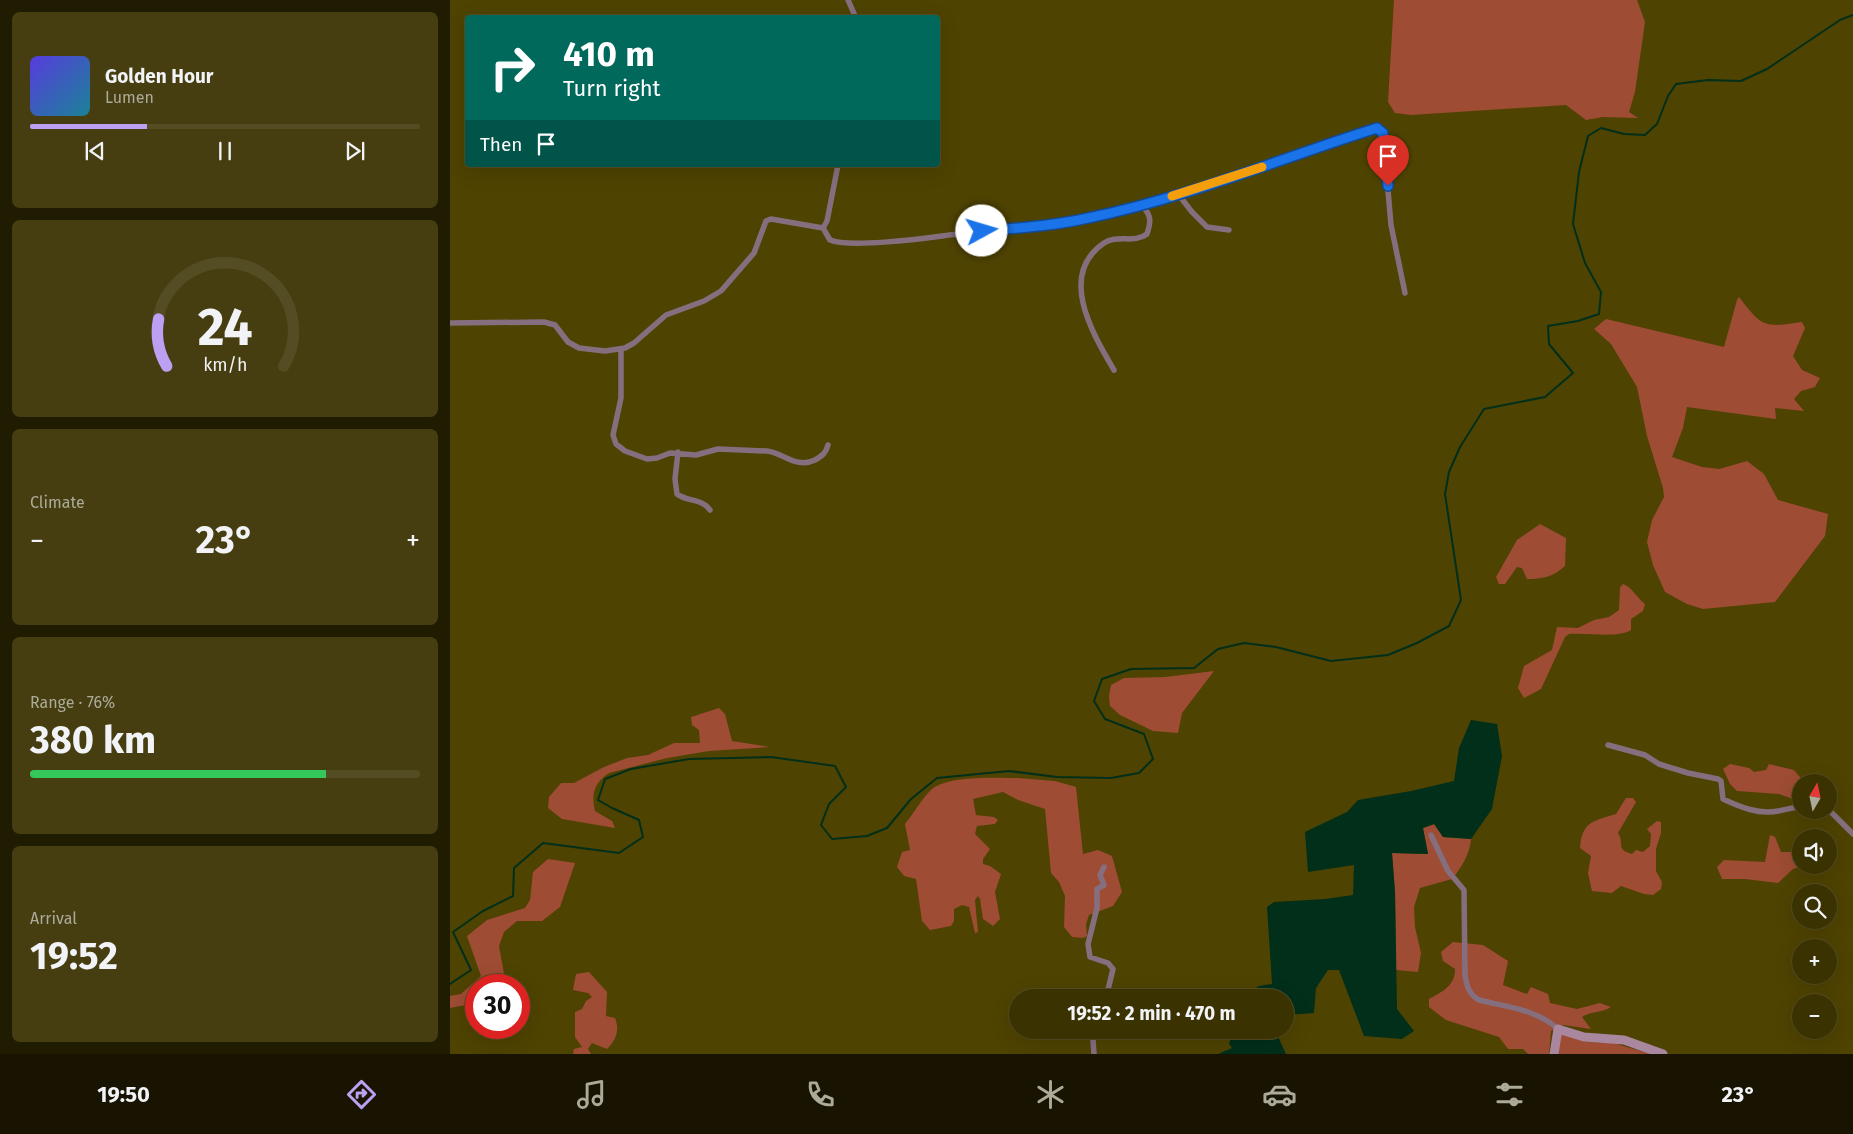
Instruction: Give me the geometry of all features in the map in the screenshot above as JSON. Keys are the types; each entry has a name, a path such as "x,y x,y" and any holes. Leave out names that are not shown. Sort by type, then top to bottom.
{"street":[{"path":"848,0 855,15"},
{"path":"822,228 827,238 834,242 879,242 1049,224 1088,218 1141,206 1229,179 1313,148 1377,128 1383,133 1394,249 1405,293"},
{"path":"822,228 826,221 838,167"},
{"path":"1178,194 1207,227 1229,230"},
{"path":"1114,370 1092,333 1084,304 1080,275 1088,258 1104,243 1114,239 1141,239 1148,234 1149,213 1141,206"},
{"path":"450,323 544,322 555,325 568,342 579,348 605,351 621,350 634,343 666,315 685,310 721,291 754,253 766,221 780,219 822,228"},
{"path":"621,350 621,398 614,428 616,444 630,454 647,459 678,452 696,454 718,449 766,451 774,452 792,461 806,463 822,456 828,445"},
{"path":"678,452 675,487 677,494 684,498 705,503 710,510"},
{"path":"1608,745 1645,755 1659,764 1688,773 1718,779 1723,799 1747,809 1762,812 1778,811 1792,807"},
{"path":"1838,819 1853,834"},
{"path":"1431,835 1448,871 1464,890 1465,974 1466,983 1473,996 1479,1000 1533,1013 1546,1019 1558,1029 1584,1037 1624,1040 1663,1054"},
{"path":"1104,866 1100,876 1104,885 1097,889 1097,908 1088,944 1090,957 1108,963 1113,969 1108,989"},
{"path":"1554,1054 1558,1029"},
{"path":"1094,1054 1095,1039"}],"shaded area":[{"path":"1394,0 1637,0 1645,22 1635,92 1629,112 1638,118 1603,117 1586,120 1566,105 1411,115 1395,113 1388,102"},
{"path":"1739,297 1759,320 1765,323 1779,325 1802,322 1805,328 1793,356 1802,370 1820,378 1815,387 1801,391 1794,399 1804,411 1775,408 1776,419 1687,407 1683,428 1672,457 1702,467 1719,469 1747,461 1764,474 1778,500 1828,514 1825,536 1775,602 1703,609 1687,604 1665,592 1653,565 1647,542 1652,520 1664,497 1663,488 1647,436 1637,387 1611,344 1594,329 1606,319 1724,347"},
{"path":"1540,524 1566,538 1565,566 1552,575 1532,579 1527,579 1522,568 1517,567 1505,584 1499,584 1496,577 1517,540"},
{"path":"1623,584 1645,604 1643,611 1631,619 1631,630 1611,635 1569,634 1565,637 1541,689 1524,698 1518,688 1524,666 1552,650 1557,627 1578,628 1594,620 1609,617 1619,610 1620,587"},
{"path":"1214,671 1182,713 1178,733 1153,731 1120,715 1110,706 1111,685 1124,678 1165,677"},
{"path":"719,708 725,714 732,741 770,747 709,751 667,758 609,773 597,785 593,799 595,811 612,821 615,828 562,819 548,808 549,797 561,783 574,783 604,767 627,758 648,755 674,743 700,743 699,730 692,725 691,717"},
{"path":"1471,720 1497,724 1502,756 1492,809 1471,839 1443,837 1434,824 1423,828 1428,854 1392,853 1395,892 1397,1009 1414,1031 1402,1039 1364,1036 1339,970 1328,970 1316,988 1314,1013 1294,1014 1294,989 1254,989 1259,986 1272,984 1267,907 1274,902 1325,899 1353,895 1354,865 1308,872 1305,832 1347,812 1358,800 1454,781 1459,748"},
{"path":"1730,764 1749,768 1754,772 1766,770 1769,764 1794,770 1797,774 1792,774 1792,799 1779,794 1737,791 1730,784 1723,769"},
{"path":"1018,778 1055,781 1076,787 1083,854 1098,850 1112,856 1122,892 1113,906 1089,915 1086,924 1087,936 1083,938 1072,937 1064,927 1065,896 1059,882 1051,873 1045,809 1018,800 1003,792 973,799 976,815 994,817 998,820 995,824 977,826 975,834 990,849 983,859 983,864 990,866 1001,874 995,892 1000,919 993,926 983,919 978,896 975,900 978,932 975,933 969,907 962,905 954,909 954,921 951,926 930,930 922,921 916,879 904,876 897,867 902,852 910,850 905,824 928,793 940,785 961,779"},
{"path":"1626,798 1633,798 1636,802 1618,833 1624,850 1632,854 1636,850 1643,852 1650,846 1651,834 1647,829 1657,821 1661,822 1661,833 1656,849 1656,871 1662,882 1661,889 1653,895 1621,886 1612,893 1592,891 1588,873 1591,856 1580,848 1583,832 1586,827 1595,821 1616,814"},
{"path":"1435,824 1443,837 1471,839 1469,850 1462,865 1452,879 1420,888 1414,907 1415,927 1421,953 1418,972 1396,970 1395,892 1392,853 1428,854 1423,828"},
{"path":"1770,835 1775,837 1781,852 1792,852 1792,870 1778,883 1745,879 1722,879 1717,867 1724,860 1765,862"},
{"path":"548,859 575,863 560,907 542,921 517,921 504,932 499,946 504,974 480,974 467,936 487,920 525,908 530,900 533,872"},
{"path":"1453,942 1483,945 1508,961 1503,985 1527,994 1531,987 1548,994 1550,1003 1577,1009 1600,1003 1611,1007 1582,1017 1591,1029 1563,1025 1551,1031 1549,1054 1528,1054 1523,1049 1508,1049 1499,1037 1446,1020 1429,1007 1429,999 1447,988 1453,980 1455,969 1443,961 1441,952"},
{"path":"589,972 607,992 606,1016 615,1018 617,1031 613,1042 607,1049 592,1043 588,1049 591,1054 573,1054 574,1049 582,1047 575,1037 575,1012 582,1009 586,1001 592,997 588,993 573,990 576,974"},
{"path":"465,990 465,1005 450,1008 450,996 461,994"},
{"path":"1561,1034 1587,1042 1613,1043 1651,1054 1558,1054"},
{"path":"1230,1039 1279,1039 1286,1054 1218,1054 1232,1048 1229,1044"}],"waterway":[{"path":"450,984 471,970 453,932 483,911 513,896 514,868 543,843 619,853 643,837 639,820 598,800 605,779 631,769 689,759 771,757 835,766 846,787 829,804 821,825 832,839 867,836 887,828 911,799 937,778 1009,771 1057,777 1111,778 1139,773 1153,759 1144,734 1105,719 1094,701 1102,679 1131,669 1194,668 1218,649 1244,643 1276,647 1331,661 1388,655 1417,643 1449,626 1461,600 1445,494 1449,472 1460,447 1484,409 1545,397 1573,373 1549,344 1548,326 1578,321 1599,314 1601,292 1585,263 1573,224 1579,172 1588,136 1601,128 1624,134 1645,135 1657,124 1668,96 1676,84 1708,80 1741,81 1767,69 1840,20 1853,15"}],"slow traffic":[{"path":"1172,196 1262,167"}],"route":[{"path":"982,231 1073,221 1141,206 1229,179 1313,148 1377,128 1383,133 1388,186"}]}
